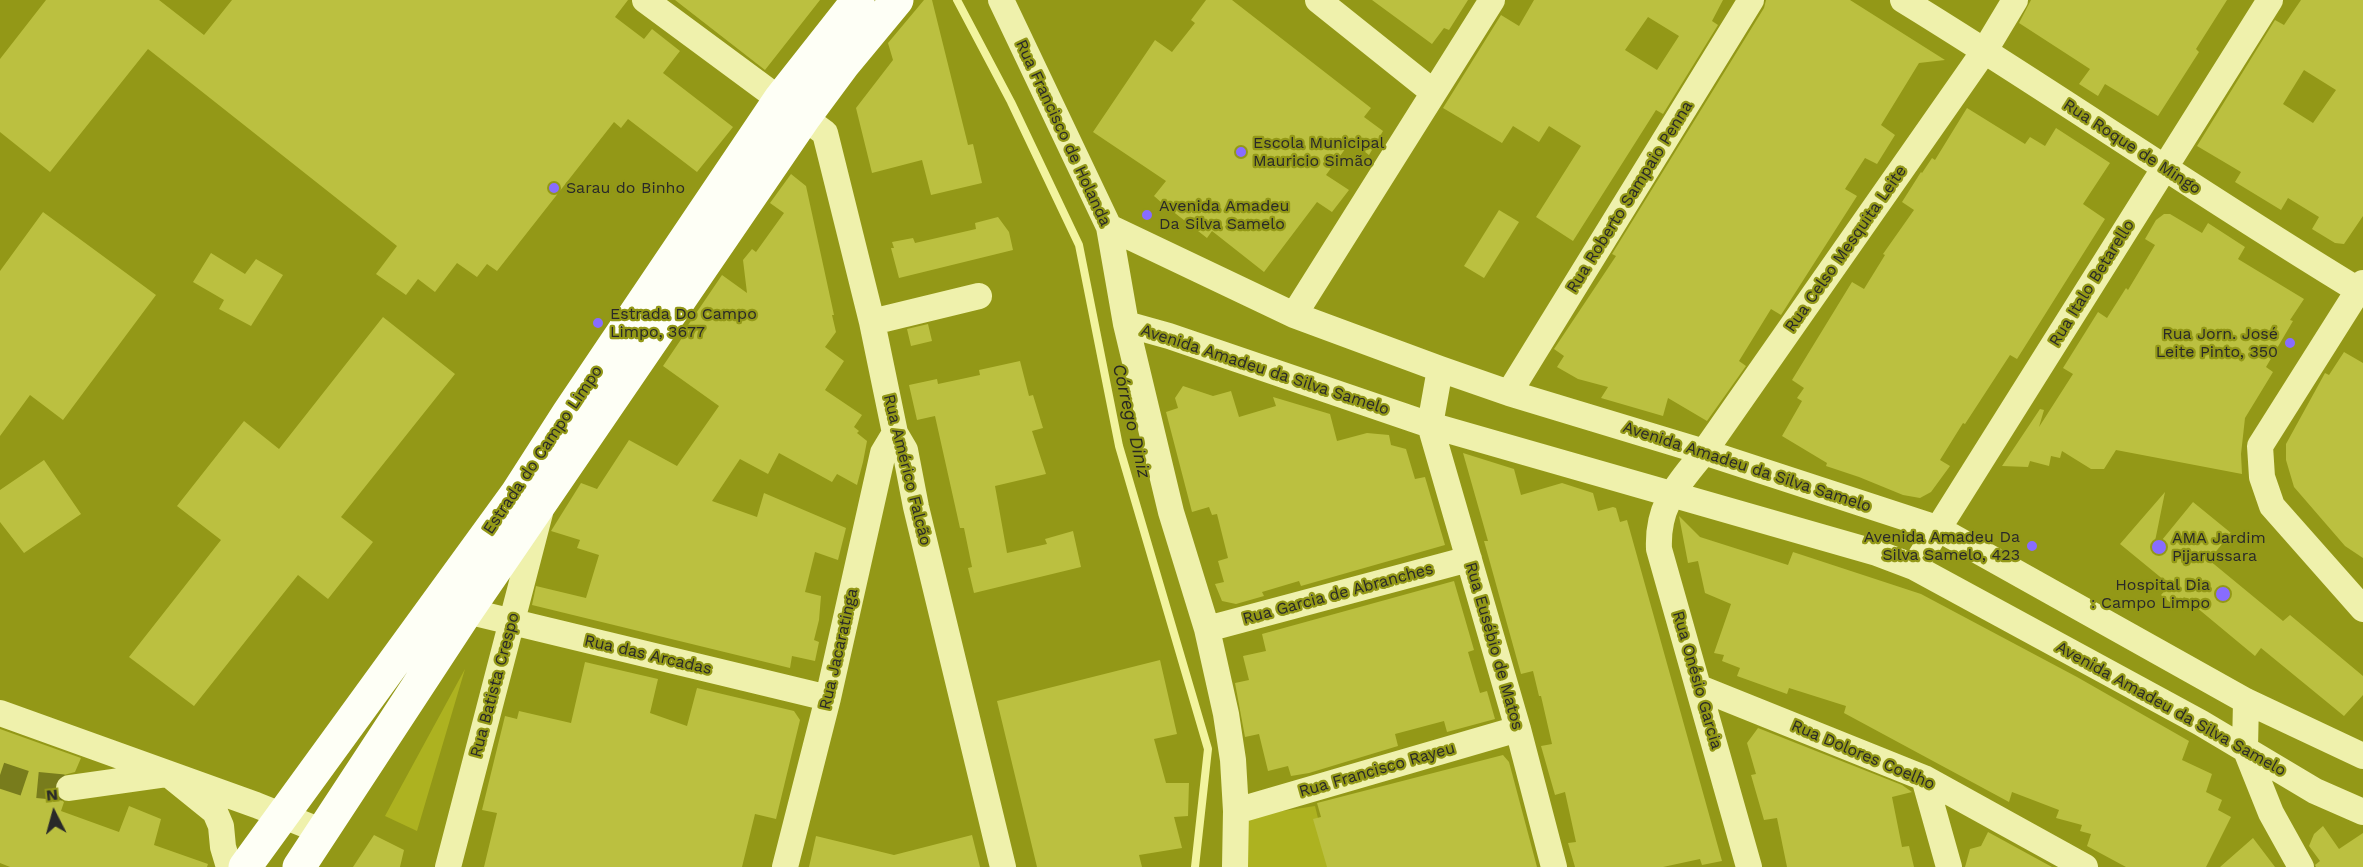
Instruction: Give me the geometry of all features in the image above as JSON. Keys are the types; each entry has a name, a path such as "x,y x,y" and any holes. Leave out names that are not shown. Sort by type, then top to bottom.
{"main road":[{"name":"Estrada do Campo Limpo","path":"299,867 467,611 543,502 792,109 858,0"},
{"name":"Estrada do Campo Limpo","path":"245,867 517,493 569,412 792,109 844,64 897,0"}],"street":[{"name":"Rua Américo Falcão","path":"645,0 825,134 872,322 895,433 905,450 916,507 1003,867"},
{"name":"Rua Francisco de Holanda","path":"1001,0 1109,227 1126,324 1171,512 1207,629 1226,714 1233,760 1236,811 1235,867"},
{"path":"1318,0 1433,92"},
{"path":"1294,315 1492,0"},
{"name":"Rua Roberto Sampaio Penna","path":"1509,393 1751,0"},
{"name":"Rua Roque de Mingo","path":"1902,0 1985,50 2164,168 2362,289"},
{"name":"Rua Celso Mesquita Leite","path":"1671,493 1704,452 1985,50 2015,0"},
{"name":"Rua Italo Betarello","path":"1914,567 2270,0"},
{"name":"Avenida Amadeu da Silva Samelo","path":"1109,227 1294,315 1440,369 1509,393 1704,452 1937,528 2246,701 2363,756"},
{"path":"2362,289 2260,446 2262,477 2272,506 2363,609"},
{"path":"872,322 979,296"},
{"name":"Avenida Amadeu da Silva Samelo","path":"1126,324 1169,336 1430,425 1877,553 1914,567 2246,748 2315,791 2363,812"},
{"path":"1430,425 1440,369"},
{"name":"Rua Eusébio de Matos","path":"1430,425 1518,729 1554,867"},
{"name":"Rua Jacaratinga","path":"785,867 828,699 883,453 895,433"},
{"name":"Rua Onésio Garcia","path":"1671,493 1659,530 1659,549 1749,867"},
{"name":"Rua Batista Crespo","path":"448,867 543,502"},
{"name":"Rua Garcia de Abranches","path":"1207,629 1469,559"},
{"name":"Rua das Arcadas","path":"467,611 828,699"},
{"name":"Rua Dolores Coelho","path":"1700,688 1924,778 2085,867"},
{"path":"2246,701 2246,748 2271,813 2301,867"},
{"path":"0,713 321,831"},
{"name":"Rua Francisco Rayeu","path":"1236,811 1518,729"},
{"path":"69,788 168,774 215,812 221,826 223,847 229,867"},
{"path":"1924,778 1948,867"}],"shaded area":[{"path":"465,669 417,831 385,816"},
{"path":"1315,806 1330,867 1242,867 1244,817"}],"building":[{"path":"46,0 159,0 204,35 232,0 628,0 615,17 644,39 652,29 680,51 663,73 733,127 697,172 628,119 621,128 614,122 497,271 487,264 477,277 457,263 435,292 418,279 406,295 376,274 397,246 148,49 50,172 0,132 0,59"},
{"path":"675,0 820,0 765,70"},
{"path":"924,0 932,0 968,145 973,144 982,183 931,195 922,160 872,173 856,108 893,60 888,43"},
{"name":"Escola Municipal Mauricio Simão","path":"1206,0 1232,0 1371,108 1364,117 1383,131 1369,155 1351,141 1326,175 1349,190 1332,212 1317,202 1264,272 1212,231 1207,238 1162,203 1154,196 1166,181 1093,132 1155,40 1172,52 1195,23 1191,20"},
{"path":"1372,0 1468,0 1449,30 1444,28 1432,44"},
{"path":"1534,0 1723,0 1712,21 1718,25 1663,114 1656,110 1573,241 1536,217 1581,146 1549,126 1539,142 1513,126 1502,143 1443,108 1501,15 1519,26","holes":["1648,17 1679,36 1657,70 1625,50"]},
{"path":"1766,0 1850,0 1945,60 1919,63 1881,125 1895,135 1877,164 1865,158 1845,189 1857,196 1781,315 1771,309 1739,361 1746,366 1707,421 1668,398 1663,416 1601,398 1608,387 1578,379 1557,367 1564,356 1554,349 1616,256 1612,254 1764,8"},
{"path":"2031,0 2227,0 2196,49 2199,52 2158,116 2105,84 2098,96 2079,84 2090,69 2019,23"},
{"path":"2301,0 2363,0 2363,216 2344,244 2335,243 2312,229 2319,217 2288,198 2281,210 2235,182 2241,172 2197,146 2275,20 2284,25","holes":["2304,70 2336,90 2313,123 2283,104"]},
{"path":"1967,108 2025,144 2030,137 2045,146 2056,128 2110,163 2083,204 2105,219 2017,359 2010,355 1965,424 1963,423 1940,460 1950,466 1931,492 1920,498 1903,495 1826,466 1827,463 1782,436 1802,401 1797,398 1804,388 1792,380 1852,282 1864,289 1885,255 1883,254 1914,210 1902,202 1932,158 1935,160"},
{"path":"791,174 806,186 834,315 832,315 836,332 825,347 844,361 825,390 862,415 854,427 859,431 857,433 867,441 863,462 857,485 837,474 832,482 779,453 768,474 740,459 712,501 757,517 764,493 846,528 838,560 815,552 805,592 821,596 814,640 819,642 815,661 792,656 790,668 532,605 536,586 586,598 599,555 577,548 580,540 551,531 581,483 597,489 629,440 677,466 719,406 663,366 722,275 747,293 743,260 752,249 756,252 784,213 770,203"},
{"path":"1499,210 1519,222 1484,278 1464,266"},
{"path":"43,212 156,295 63,420 30,395 0,436 0,271"},
{"path":"2164,214 2170,214 2202,233 2208,223 2245,247 2238,259 2304,299 2290,320 2293,321 2266,367 2273,372 2245,418 2241,454 2242,474 2116,450 2104,469 2091,469 2062,451 2060,458 2051,456 2049,466 2030,461 2028,467 2002,466 2040,409 2044,410 2039,427 2073,374 2063,368 2098,312 2107,318 2126,288 2128,290 2155,245 2145,239 2156,220"},
{"path":"998,217 1009,232 1013,250 899,278 891,248 894,248 892,242 913,238 915,243 976,229 975,223"},
{"path":"211,253 245,274 256,259 283,275 251,326 219,309 224,300 193,282"},
{"path":"383,317 455,374 341,517 373,542 328,599 298,575 194,706 129,657 221,540 177,506 244,421 279,449"},
{"path":"928,324 932,341 911,346 907,329"},
{"path":"2344,352 2363,363 2363,558 2345,546 2294,487 2286,460 2286,444 2325,373 2329,375"},
{"path":"1020,361 1029,396 1033,395 1043,428 1032,431 1046,474 995,486 1007,553 1047,544 1045,539 1073,531 1081,567 974,593 968,568 972,567 964,528 960,528 935,416 917,420 909,385 937,379 938,384 980,375 979,370"},
{"path":"1183,386 1213,396 1231,391 1239,417 1276,406 1273,397 1330,414 1337,441 1367,433 1389,435 1391,445 1406,449 1415,479 1425,477 1445,545 1301,586 1299,581 1262,592 1264,596 1236,604 1222,601 1215,584 1224,582 1218,561 1228,558 1217,514 1212,515 1209,507 1192,512 1166,412 1178,408 1175,398"},
{"path":"1463,453 1514,469 1521,495 1562,483 1593,493 1598,511 1613,507 1616,508 1620,522 1627,520 1722,861 1702,865 1700,859 1663,867 1575,867 1568,843 1576,842 1565,792 1555,795 1541,746 1552,744 1541,696 1539,696 1533,671 1521,674 1484,541 1488,541"},
{"path":"44,460 81,514 24,553 0,522 0,490"},
{"path":"2165,492 2153,551 2193,502 2231,533 2209,560 2283,621 2290,615 2363,676 2363,695 2344,716 2261,648 2255,656 2184,597 2176,607 2161,595 2170,585 2120,544"},
{"path":"1679,516 1700,537 1788,565 1793,552 1921,594 2077,677 2189,741 2182,760 2212,774 2206,792 2222,800 2218,810 2231,817 2206,867 2126,867 2087,846 2091,834 2080,831 2082,825 2056,818 2059,810 2012,792 2009,802 1844,713 1846,706 1789,688 1787,694 1737,676 1740,668 1722,661 1724,655 1714,653 1731,604 1705,593 1698,561 1688,563"},
{"path":"1454,581 1474,650 1468,652 1480,693 1487,691 1495,719 1447,732 1444,721 1395,734 1398,746 1309,773 1291,776 1288,766 1268,771 1259,734 1245,737 1235,683 1249,680 1243,656 1266,651 1262,634"},
{"path":"1160,660 1177,734 1154,739 1166,783 1189,783 1188,816 1174,817 1182,848 1139,855 1142,867 1037,867 997,701"},
{"path":"585,662 658,679 650,713 687,726 697,688 794,711 800,720 776,819 755,814 742,867 484,867 497,813 482,810 505,716 517,719 519,711 571,723"},
{"path":"1758,728 1902,785 1912,792 1892,797 1902,847 1909,846 1914,867 1787,867 1777,818 1764,820 1751,775 1756,774 1747,743"},
{"path":"0,729 81,758 75,772 60,776 55,783 54,790 57,797 64,802 61,811 119,832 129,806 161,819 154,845 208,864 207,867 10,867 0,863"},
{"path":"1503,755 1509,762 1537,867 1327,867 1313,819 1321,817 1317,803"},
{"path":"2323,826 2339,849 2363,833 2363,867 2316,867 2315,865 2320,861 2309,846 2314,834"},
{"path":"1988,832 2052,867 1965,867 1970,849 1981,846"},
{"path":"374,835 404,850 400,867 353,867"},
{"path":"972,835 980,867 809,867 816,836 894,855"},
{"path":"2253,838 2275,867 2220,867"}],"waterway":[{"name":"Córrego Diniz","path":"957,0 1011,102 1079,245 1119,446 1208,749 1195,867"}],"tunnel":[{"path":"0,775 27,784 69,788"}],"place":[{"name":"Escola Municipal Mauricio Simão","path":"1241,152"},
{"name":"Sarau do Binho","path":"554,188"},
{"name":"Avenida Amadeu Da Silva Samelo","path":"1147,215"},
{"name":"Estrada Do Campo Limpo, 3677","path":"598,323"},
{"name":"Rua Jorn. José Leite Pinto, 350","path":"2290,343"},
{"name":"Avenida Amadeu Da Silva Samelo, 423","path":"2032,546"},
{"name":"AMA Jardim Pijarussara","path":"2159,547"},
{"name":"Hospital Dia : Campo Limpo","path":"2223,594"}]}
